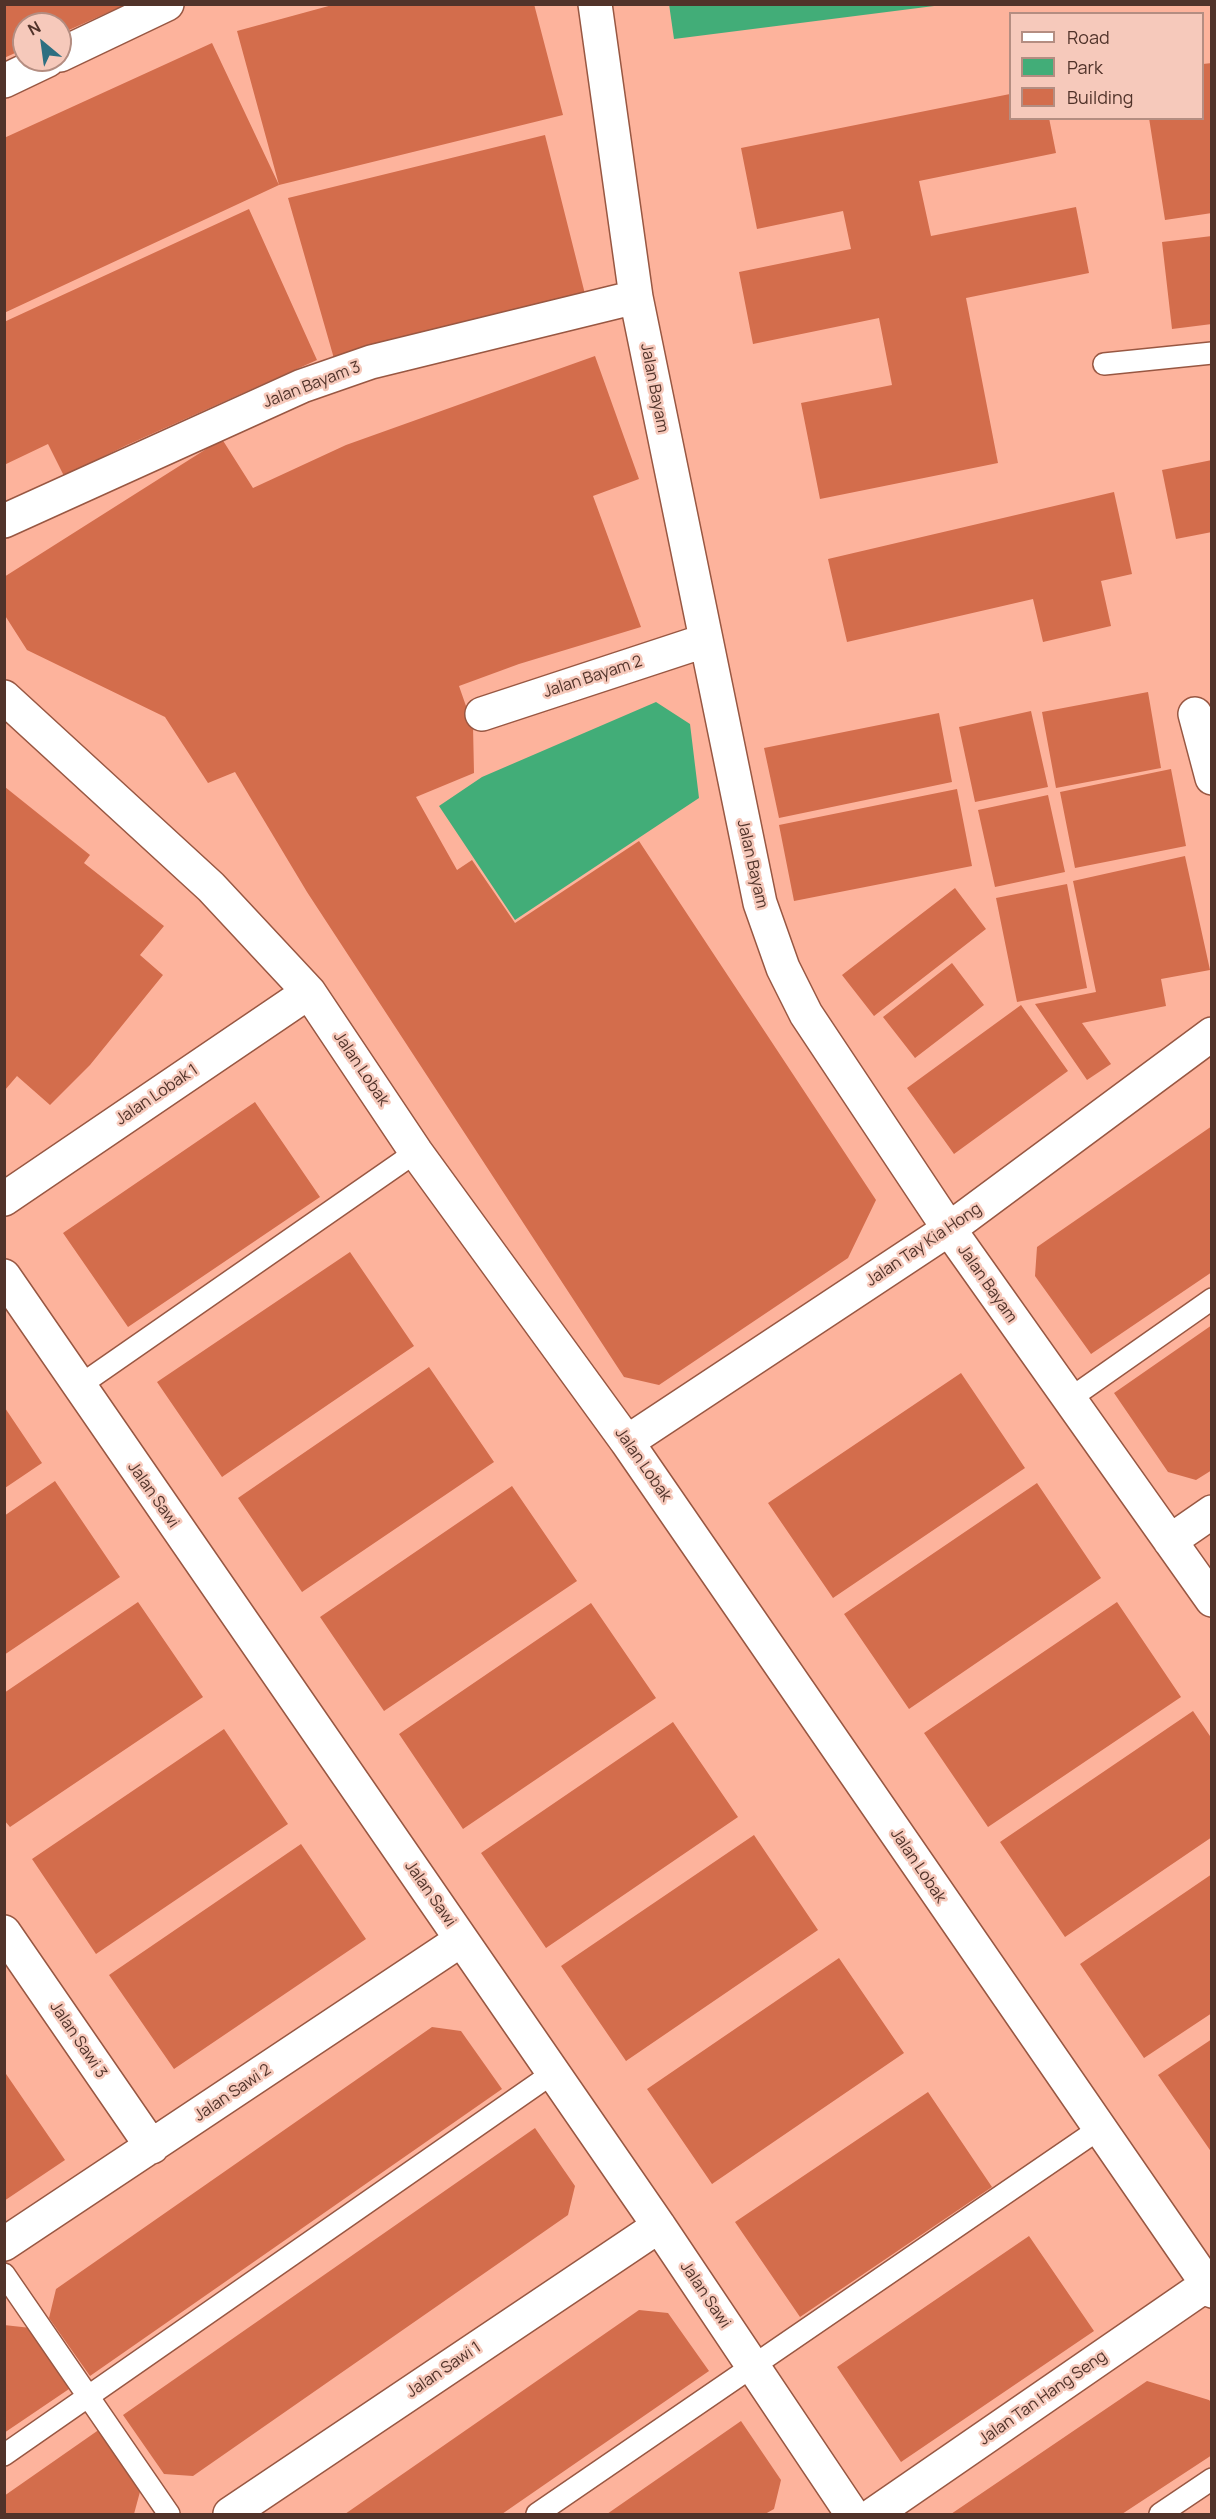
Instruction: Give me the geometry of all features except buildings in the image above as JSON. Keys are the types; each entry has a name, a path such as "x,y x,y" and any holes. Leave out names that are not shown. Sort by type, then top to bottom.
{"street":[{"path":"72,49 166,4"},
{"name":"Jalan Bayam","path":"595,4 636,297 704,641 760,903 783,968 806,1014 949,1229 1068,1400 1212,1600"},
{"path":"4,81 23,72"},
{"name":"Jalan Bayam 3","path":"4,521 302,386 371,362 636,297"},
{"name":"Jalan Bayam 2","path":"482,714 704,641"},
{"name":"Jalan Lobak","path":"4,697 211,887 309,992 417,1152 627,1442 1099,2129 1210,2285"},
{"path":"1195,714 1212,778"},
{"name":"Jalan Lobak 1","path":"4,1199 309,992"},
{"name":"Jalan Tay Kia Hong","path":"627,1442 949,1229 1212,1034"},
{"name":"Jalan Sawi","path":"4,1276 659,2226 852,2514"},
{"path":"1170,1541 1212,1512"},
{"name":"Jalan Sawi 3","path":"4,1932 152,2147"},
{"name":"Jalan Sawi 2","path":"4,2244 461,1940"},
{"name":"Jalan Sawi 1","path":"230,2514 659,2226"},
{"name":"Jalan Tan Hang Seng","path":"874,2514 1210,2285"}],"lane":[{"path":"1104,364 1212,353"},
{"path":"79,1386 417,1152"},
{"path":"1068,1400 1212,1299"},
{"path":"4,2455 553,2073"},
{"path":"537,2514 1099,2129"},
{"path":"4,2274 169,2514"},
{"path":"1160,2514 1212,2479"}],"green space":[{"path":"669,4 942,4 942,5 674,39"},
{"path":"656,702 690,724 699,798 515,920 439,806 482,777"}]}
